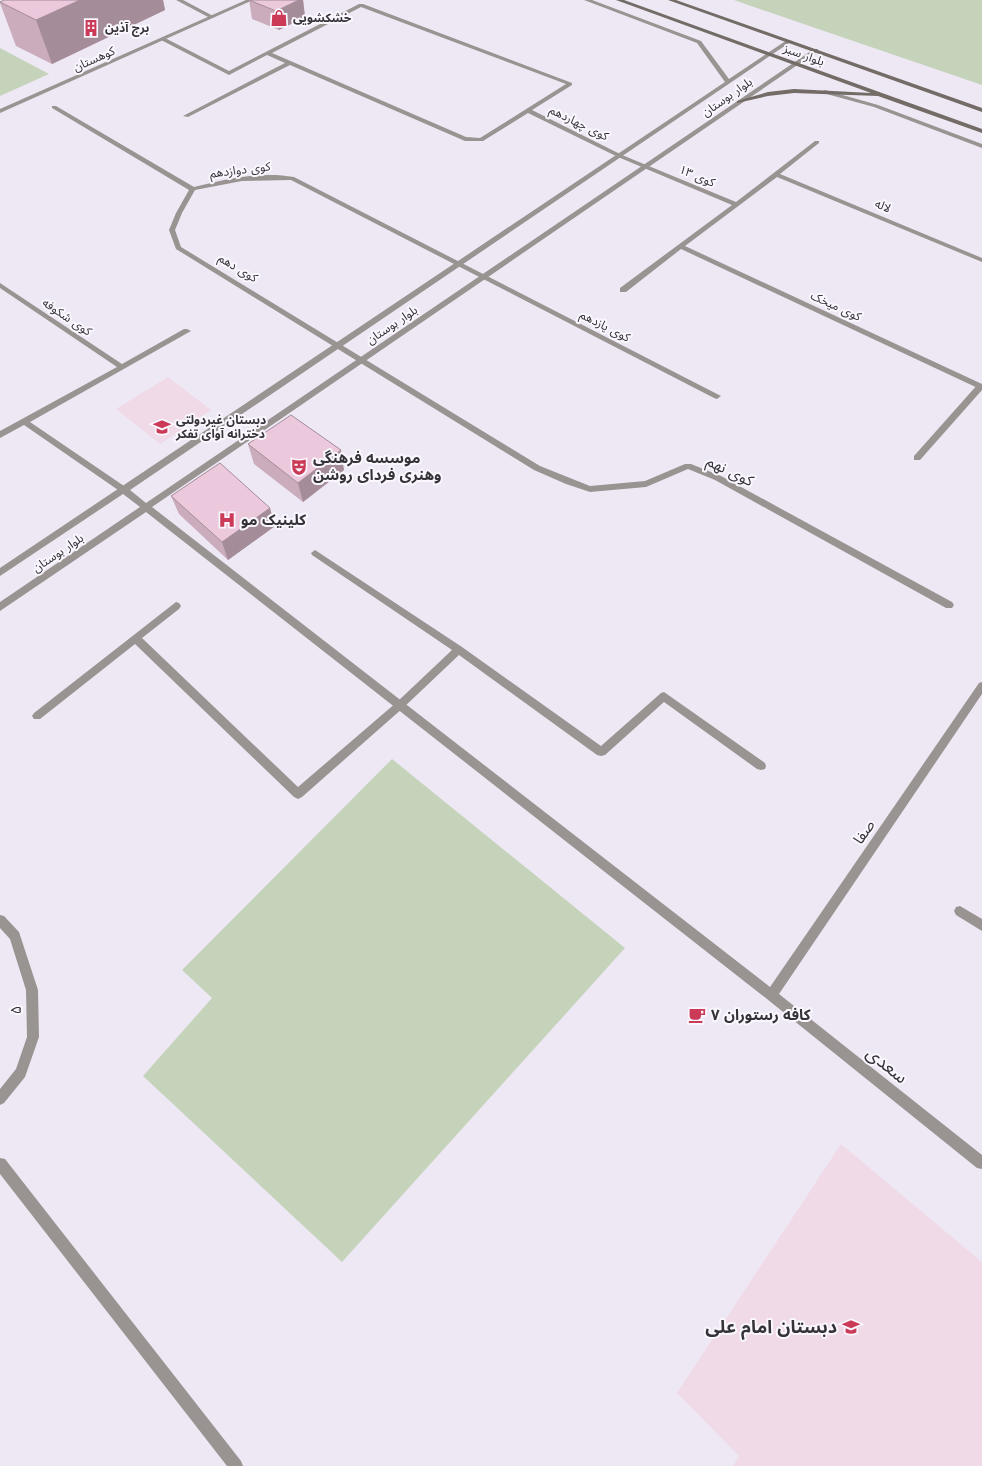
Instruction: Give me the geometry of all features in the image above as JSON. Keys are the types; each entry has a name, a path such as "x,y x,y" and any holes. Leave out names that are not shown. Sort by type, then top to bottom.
{"main road":[{"name":"بلوار سبز","path":"619,0 798,63 982,131"},
{"name":"بلوار سبز","path":"671,0 982,110"},
{"path":"739,102 794,91 886,96"}],"street":[{"path":"179,0 212,17"},
{"name":"کوهستان","path":"0,111 250,0"},
{"path":"587,0 699,42 728,82"},
{"path":"163,39 229,73 361,5 570,84 481,140 465,139 268,54"},
{"name":"بلوار بوستان","path":"0,573 339,346 788,41"},
{"name":"بلوار بوستان","path":"0,607 816,50"},
{"path":"186,116 290,63"},
{"path":"825,92 876,106 982,146"},
{"name":"کوی دوازدهم","path":"54,107 193,188 214,183 267,176 292,178 484,276"},
{"name":"کوی چهاردهم","path":"527,110 620,156 647,167"},
{"path":"623,290 737,205 817,142"},
{"name":"کوی ۱۳","path":"647,167 737,205"},
{"name":"لاله","path":"775,174 982,260"},
{"name":"کوی دهم","path":"193,188 172,230 178,248 362,359"},
{"name":"کوی میخک","path":"680,246 982,387"},
{"name":"کوی یازدهم","path":"484,276 717,396"},
{"name":"کوی شکوفه","path":"0,285 122,367"},
{"path":"0,435 187,331"},
{"name":"کوی نهم","path":"362,359 536,468 569,482 590,489 646,484 688,466 718,478 949,604"},
{"path":"917,458 982,387"},
{"name":"سعدی","path":"24,421 146,507 771,995 982,1163"},
{"path":"314,553 459,650 600,752 664,696 762,766"},
{"path":"37,716 176,606"},
{"path":"135,638 298,794 400,705 459,650"},
{"name":"صفا","path":"771,995 982,686"},
{"path":"960,911 982,926"},
{"name":"۵","path":"0,920 15,936 32,990 33,1037 21,1073 0,1099"},
{"path":"0,1164 236,1466"}],"shaded area":[{"name":"دبستان غیردولتی دخترانه آوای تفکر","path":"168,377 211,410 160,444 116,409"},
{"name":"دبستان امام علی","path":"841,1144 982,1262 982,1466 733,1466 739,1456 677,1393"}],"green space":[{"path":"734,0 982,0 982,85 751,6"},
{"path":"0,48 49,74 0,96"},
{"path":"392,759 625,948 342,1262 143,1076 212,998 182,970"}],"building":[{"path":"4,0 80,0 36,20 0,2"},
{"path":"249,0 299,0 276,11"},
{"path":"291,415 341,450 298,483 248,444"},
{"path":"220,463 270,508 222,542 171,496"}],"place":[{"name":"خشکشویی","path":"279,18"},
{"name":"برج آذین","path":"91,28"},
{"name":"دبستان غیردولتی دخترانه آوای تفکر","path":"162,427"},
{"name":"موسسه فرهنگی وهنری فردای روشن","path":"299,467"},
{"name":"کلینیک مو","path":"227,520"},
{"name":"کافه رستوران ۷","path":"697,1015"},
{"name":"دبستان امام علی","path":"851,1327"}]}
